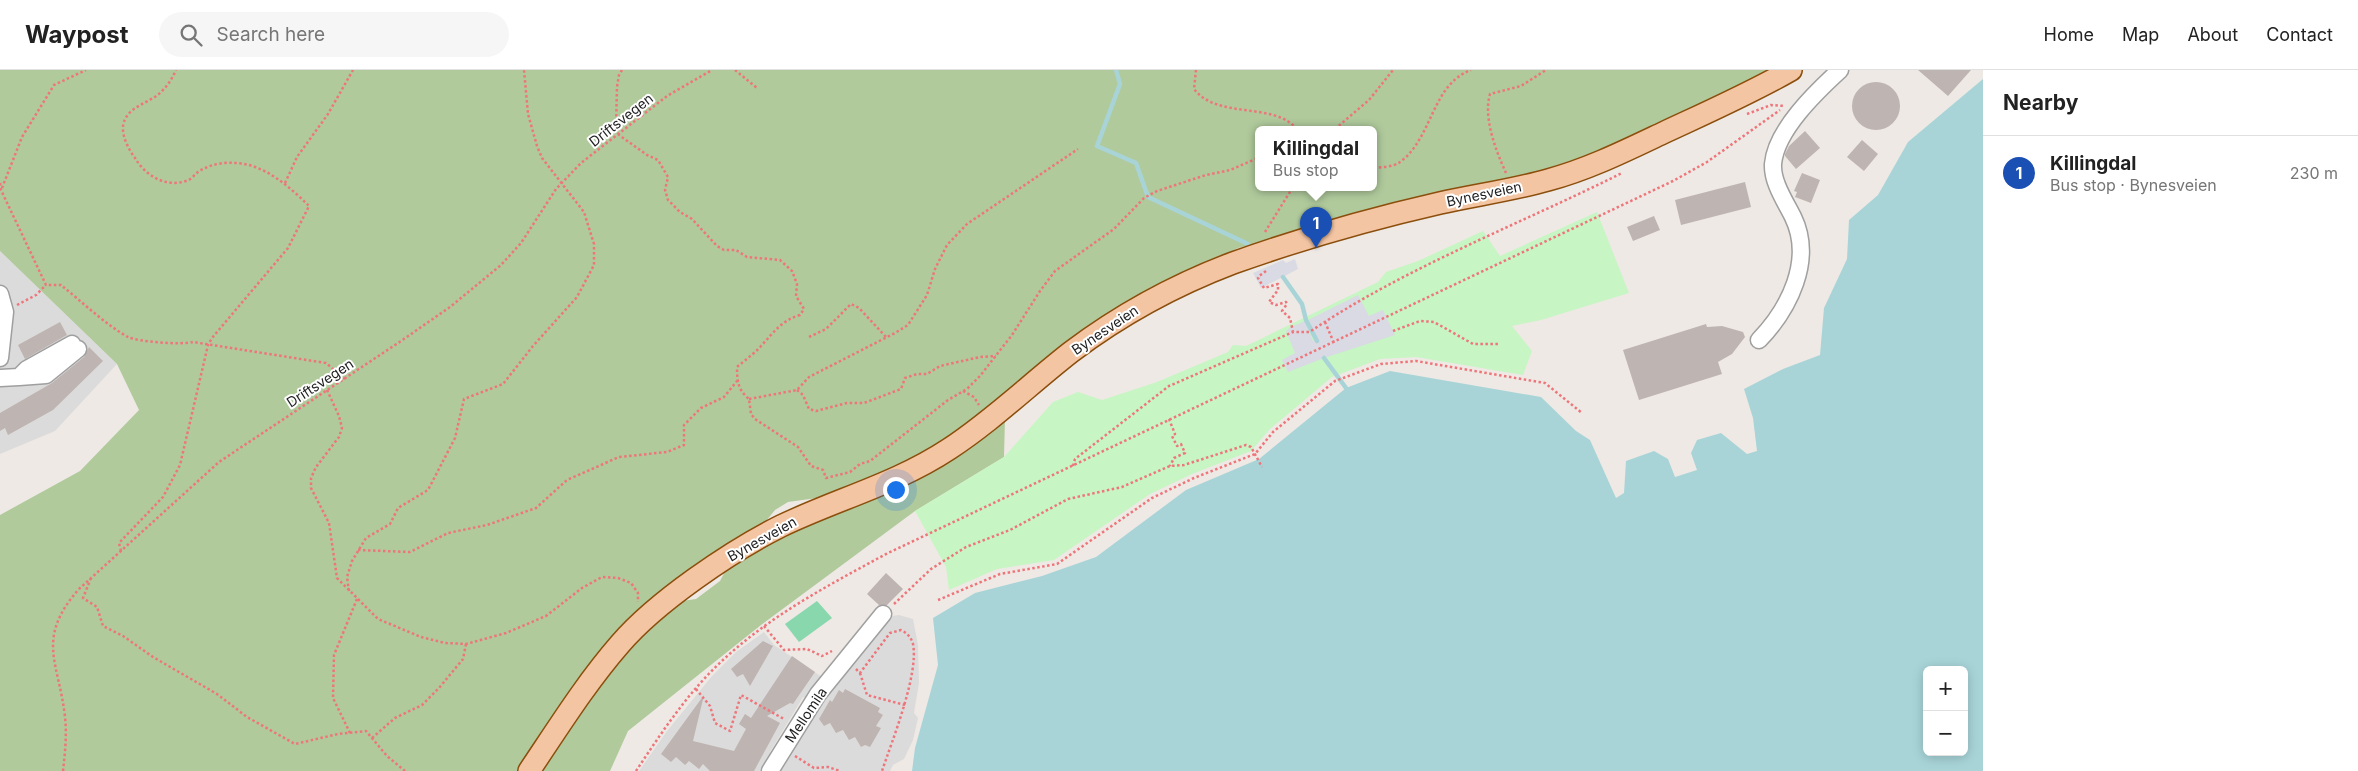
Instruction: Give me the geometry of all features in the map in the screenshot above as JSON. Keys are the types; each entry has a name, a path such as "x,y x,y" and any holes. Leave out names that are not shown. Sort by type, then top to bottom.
{"main road":[{"name":"Bynesveien","path":"529,771 620,643 680,591 746,545 792,521 898,478 948,450 1072,352 1140,307 1195,278 1280,247 1418,208 1513,188 1572,173 1734,100 1791,70"}],"street":[{"path":"1759,340 1775,323 1785,308 1793,289 1800,258 1799,234 1773,171 1778,144 1799,113 1840,70"},
{"path":"0,294 5,312 0,358"},
{"path":"0,378 46,375 76,346"},
{"name":"Mellomila","path":"770,771 818,694 883,614"}],"path":[{"path":"1,190 22,137 54,85 86,70"},
{"path":"121,551 119,543 163,497 180,464 208,345 288,248 309,206 285,183 262,171 236,163 217,164 199,172 188,181 176,183 160,181 141,168 128,147 123,127 129,112 160,94 170,82 176,70"},
{"path":"285,183 297,156 328,114 353,70"},
{"path":"349,592 347,577 358,550 366,538 390,524 398,508 428,490 456,438 464,399 503,384 533,346 577,297 594,265 594,244 584,212 542,158 534,137 528,114 524,70"},
{"path":"622,70 617,87 616,126 619,135 647,155 658,160 668,177 664,190 668,200 692,219 717,246 724,250 736,250 746,257 780,260 792,271 796,284 796,296 804,308 800,315 790,318 772,332 760,347 737,367 737,381 741,393 749,399 751,414 755,419 798,447 812,466 820,467 823,470 826,478 850,472 860,464 870,461 948,400 966,389 996,356 1055,271 1114,229 1144,198 1157,191 1206,175 1230,170 1255,159"},
{"name":"Driftsvegen","path":"63,771 66,718 54,664 52,642 63,610 70,599 91,576 219,462 450,307 501,265 521,243 548,199 581,163 667,96 712,70"},
{"path":"735,70 757,88"},
{"path":"1196,70 1194,89 1201,98 1240,110 1275,115 1292,126"},
{"path":"1339,126 1369,100 1394,70"},
{"path":"1377,167 1399,163 1423,135 1437,102 1458,75 1471,70"},
{"path":"1513,188 1493,138 1487,105 1490,94 1520,86 1545,70"},
{"path":"636,771 667,724 724,659 764,626 800,601 886,554 1673,181 1707,162 1786,106 1771,105 1744,116"},
{"path":"749,399 797,390 809,378 908,325 927,295 935,269 947,245 967,224 1078,149"},
{"path":"1073,466 1075,459 1169,386 1292,332 1309,332 1314,330 1325,322 1453,253 1627,170"},
{"path":"0,183 1,190 46,285"},
{"path":"1280,247 1265,233 1291,191"},
{"path":"1268,270 1259,276 1259,281 1264,288 1278,284 1278,290 1269,302 1276,305 1286,302 1287,304 1282,311 1290,318 1292,332"},
{"path":"5,312 36,294 46,285 61,285 130,338 160,342 193,342 326,363 345,378"},
{"path":"809,337 826,329 851,304 859,308 886,338"},
{"path":"1325,322 1334,342"},
{"path":"1393,331 1420,322 1434,322 1473,344 1499,344"},
{"path":"797,390 803,395 809,409 816,411 846,403 864,403 901,389 905,378 917,374 927,374 940,366 980,357 996,356"},
{"path":"938,600 1000,574 1057,564 1152,498 1194,478 1255,454 1273,432 1335,381 1381,364 1416,361 1545,383 1582,413"},
{"path":"358,550 410,552 448,533 487,525 536,508 567,480 619,457 667,452 684,445 684,425 701,408 724,397 737,381"},
{"path":"327,390 339,416 342,428 339,437 316,467 311,478 311,488 329,523 337,578 378,619 397,628 445,643 466,644 528,626 546,616 593,582 610,576 625,580 635,588 638,598 636,628"},
{"path":"1169,419 1175,434 1172,436 1177,446 1181,444 1184,453 1174,458 1170,466"},
{"path":"883,614 931,569 966,547 1010,530 1068,499 1122,487 1170,466 1184,465 1246,445 1251,447 1262,467"},
{"path":"91,576 83,598 97,607 103,626 123,636 153,657 217,694 247,717 295,744 366,731 387,756 405,771"},
{"path":"350,733 333,698 334,655 357,599"},
{"path":"764,626 784,650 807,649 822,656 849,643 856,645"},
{"path":"860,673 890,633 901,630 909,634 913,644 913,662 905,705 882,771"},
{"path":"372,738 395,718 422,705 439,688 462,659 466,644"},
{"path":"845,660 860,673 867,694 905,705"},
{"path":"696,689 710,706 716,723 730,732 741,695 783,718"},
{"path":"784,748 814,768 828,767 840,771"}],"shaded area":[{"path":"0,251 117,364 55,431 0,454"},
{"path":"1295,259 1298,269 1261,288 1253,273 1283,260 1286,263"},
{"path":"1358,295 1369,316 1383,310 1395,335 1288,372 1282,360 1295,353 1286,331 1305,321 1313,341 1317,339 1308,320"},
{"path":"899,615 913,619 918,645 919,683 914,713 918,718 913,740 904,759 893,765 890,771 778,771 822,697 884,617"},
{"path":"764,632 774,645 822,677 807,699 803,697 770,752 773,755 768,763 765,762 760,771 639,771 667,731 712,676 736,652"}],"green space":[{"path":"0,70 1773,70 1597,154 1555,168 1238,248 1165,284 939,445 905,464 836,493 788,502 775,510 761,527 689,574 519,771 0,771 0,515 80,471 139,410 117,364 0,251"},
{"path":"1597,212 1629,293 1541,320 1512,326 1532,351 1523,375 1416,357 1380,359 1332,377 1270,429 1251,451 1192,474 1150,494 1054,560 997,569 949,590 946,567 915,511 1004,457 1053,402 1078,392 1102,400 1157,382 1228,352 1233,345 1246,346 1378,282 1386,272 1418,261 1483,231 1500,256"},
{"path":"1005,418 1004,457 915,511 761,625 628,731 610,771 539,771 585,703 627,648 682,601 696,599 720,581 728,566"},
{"path":"817,601 832,618 799,642 785,624"}],"water":[{"path":"1983,79 1983,771 912,771 915,748 938,665 933,618 975,593 1042,576 1096,557 1186,490 1259,459 1346,388 1390,371 1541,397 1576,431 1590,440 1616,498 1624,493 1626,461 1654,451 1668,459 1675,477 1697,470 1691,453 1697,440 1721,433 1747,454 1757,451 1753,418 1744,389 1783,369 1820,355 1824,308 1847,259 1849,220 1878,195 1908,142"}],"building":[{"path":"1918,70 1971,70 1948,96"},
{"path":"1871,82 1881,82 1890,86 1896,92 1899,97 1899,115 1890,126 1881,130 1871,130 1862,126 1856,120 1852,111 1852,101 1856,92 1862,86"},
{"path":"1805,131 1820,148 1796,169 1785,154 1789,146"},
{"path":"1862,140 1878,154 1864,171 1847,157"},
{"path":"1802,173 1820,180 1811,203 1795,197 1797,192 1794,191"},
{"path":"1745,182 1751,207 1681,225 1675,200"},
{"path":"1654,216 1660,230 1633,241 1627,227"},
{"path":"60,322 67,335 25,359 18,345"},
{"path":"1706,324 1707,327 1722,326 1743,332 1745,337 1732,354 1718,362 1722,374 1639,400 1623,350"},
{"path":"89,347 103,361 53,410 8,435 5,428 0,431 0,413 52,383 84,357"},
{"path":"886,573 903,589 887,605 879,605 867,594"},
{"path":"763,641 773,646 750,686 743,674 737,677 731,669"},
{"path":"792,656 815,672 793,704 790,703 767,716 780,723 754,771 710,771 703,764 699,769 689,761 685,765 676,757 671,762 661,754 704,695 693,741 734,751 746,729 739,724 745,714 751,718"},
{"path":"845,689 880,708 878,712 883,715 876,726 881,728 870,747 865,745 861,747 855,737 849,740 843,730 836,733 830,723 824,726 819,719 830,700 832,702 839,690 843,693"}],"waterway":[{"path":"1116,70 1120,84 1097,146 1136,163 1148,197 1248,244"},
{"path":"1283,277 1302,304 1306,320 1317,341"},
{"path":"1324,358 1346,388"}],"place":[{"name":"Killingdal","path":"1316,248"}]}
